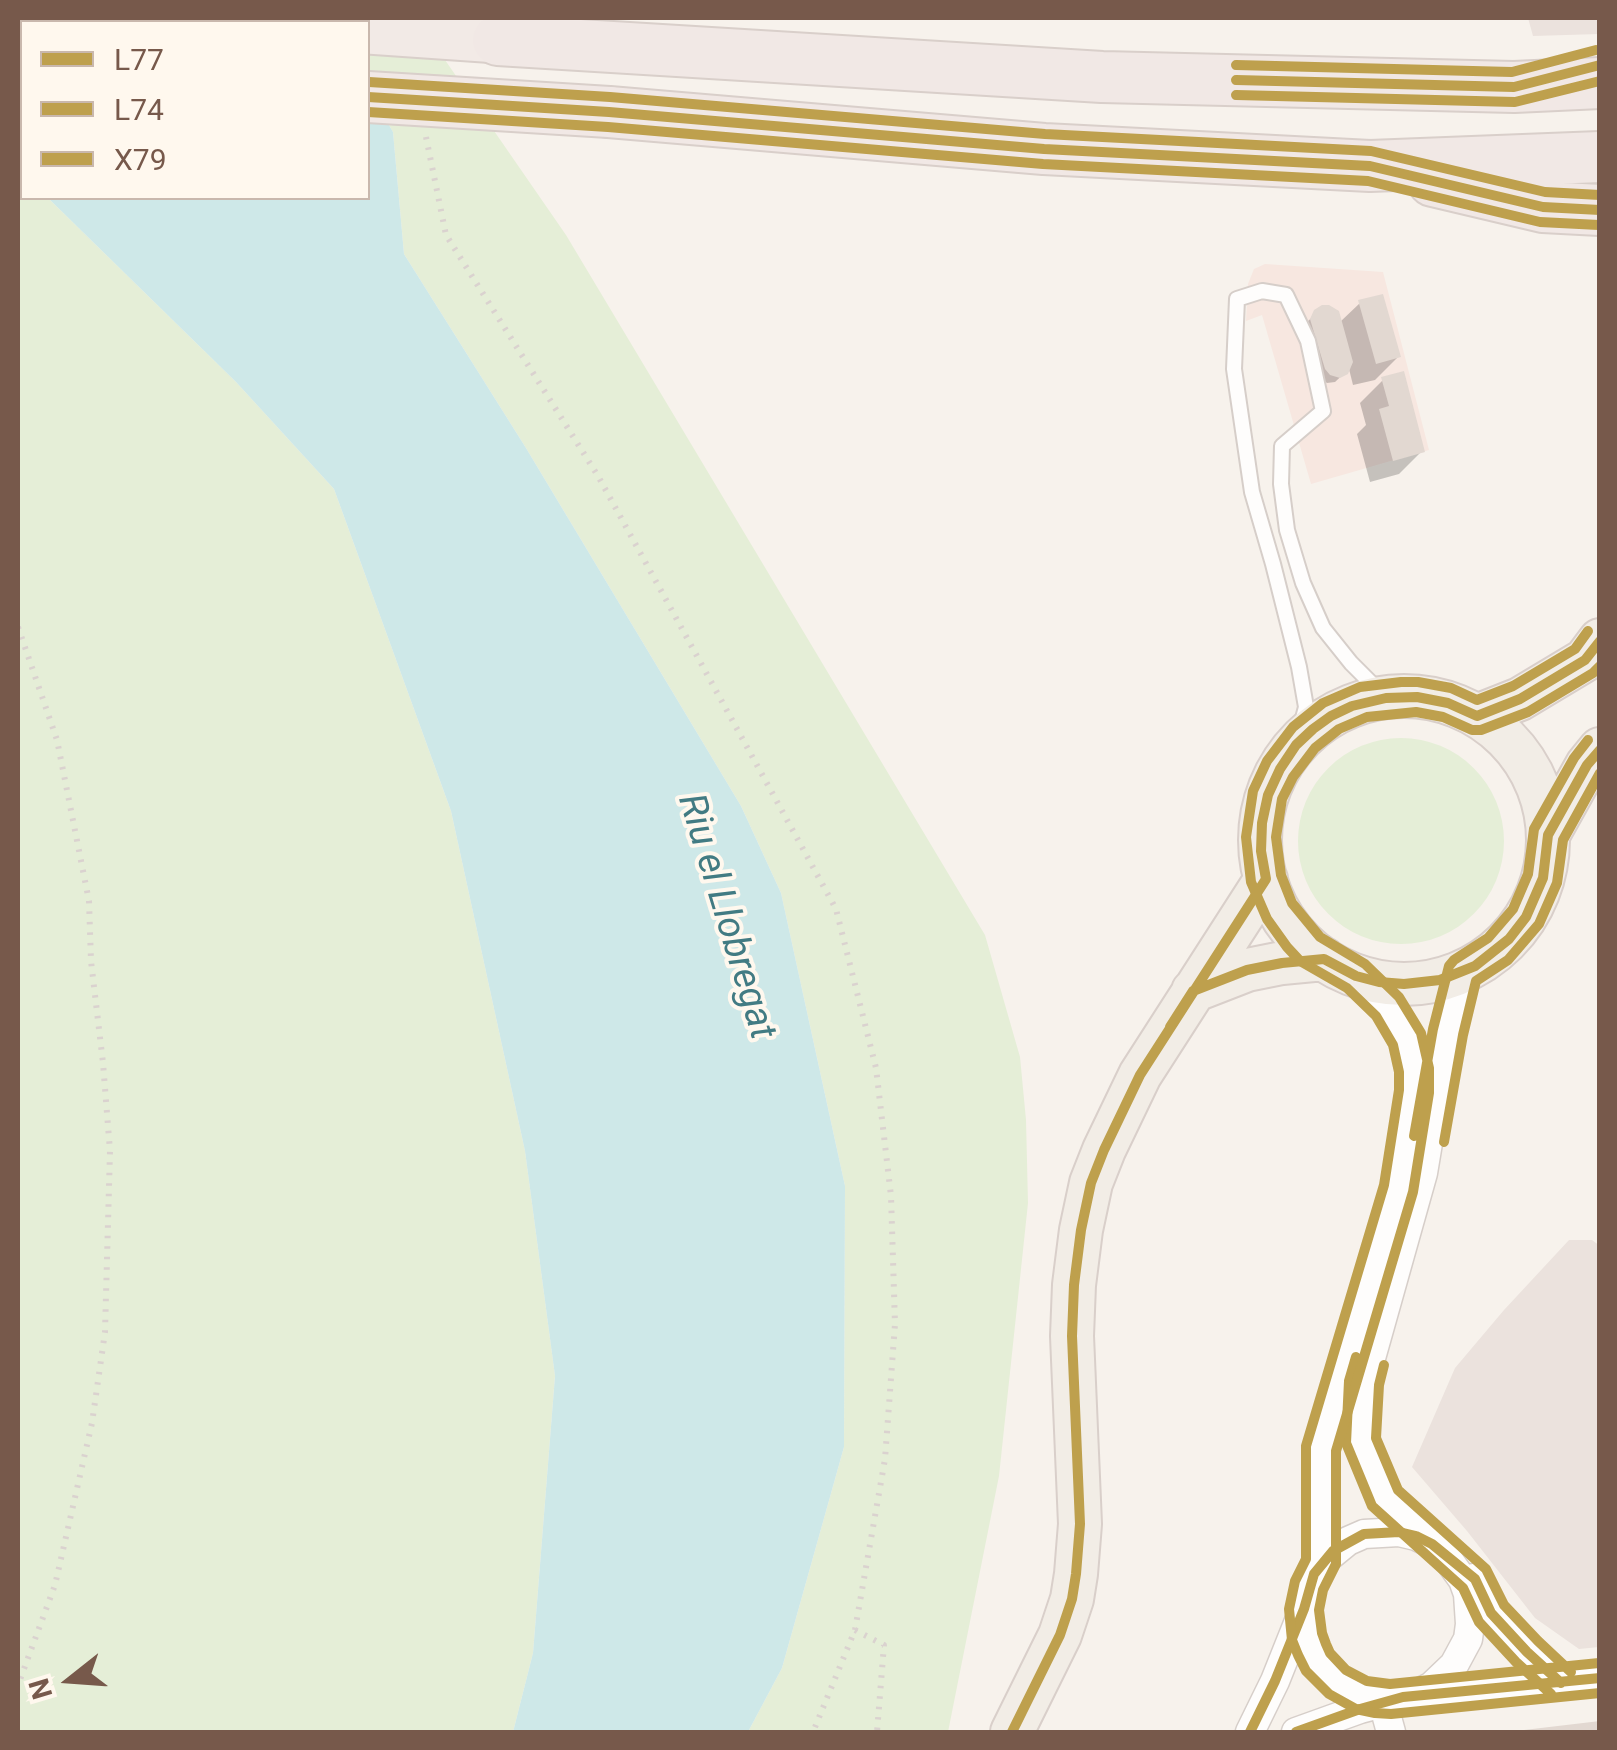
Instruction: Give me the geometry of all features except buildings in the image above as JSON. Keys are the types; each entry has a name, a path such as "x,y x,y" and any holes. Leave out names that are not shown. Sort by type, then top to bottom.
{"highway":[{"path":"154,18 192,20"},
{"path":"370,32 1102,77 1514,86 1600,82"},
{"path":"1514,86 1600,65"},
{"path":"370,97 609,112 1044,149 1370,166 1600,157"},
{"path":"1370,166 1543,207 1600,210"}],"main road":[{"path":"1477,716 1520,699 1584,660 1600,640"},
{"path":"1418,697 1448,703 1477,716 1523,760 1543,804 1548,835 1543,878 1526,917 1498,949 1462,972 1440,980 1379,982 1340,967 1298,937 1279,910 1266,879 1261,837 1265,809 1280,769 1296,746 1322,722 1342,710 1386,698 1418,697"},
{"path":"1548,835 1600,748"},
{"path":"1012,1732 1044,1671 1072,1598 1080,1524 1072,1336 1074,1286 1091,1183 1140,1075 1266,879"},
{"path":"1193,990 1247,970 1282,963 1340,967"}],"street":[{"path":"1321,1564 1322,1449 1399,1188 1414,1092 1407,1039 1388,1007 1340,967"},
{"path":"1462,972 1423,1173 1364,1383 1361,1442 1385,1499 1475,1580 1491,1613 1561,1683"},
{"path":"1250,1732 1304,1609 1309,1585 1333,1551 1364,1534 1381,1532 1416,1536 1432,1544 1446,1555 1468,1594 1468,1639 1454,1666 1432,1686 1296,1732"},
{"path":"1304,1609 1306,1637 1318,1662 1337,1682 1362,1695 1393,1700 1600,1678"},
{"path":"1391,1732 1393,1700"}],"lane":[{"path":"1296,746 1306,707 1252,492 1234,369 1238,299 1262,291 1286,296 1308,341 1322,411 1282,446 1281,484 1287,530 1303,583 1323,628 1386,698"}],"path":[{"path":"423,120 446,234 598,476 836,909 876,1068 891,1196 895,1324 885,1459 854,1630 813,1732"},
{"path":"18,627 57,740 89,901 91,961 110,1152 105,1332 92,1423 55,1585 18,1684"},
{"path":"854,1630 884,1645 877,1732"}],"shaded area":[{"path":"1528,18 1599,18 1599,34 1533,36"},
{"path":"1265,264 1383,272 1429,450 1311,484 1262,315 1246,321 1248,284 1254,269"},
{"path":"1569,1240 1592,1240 1600,1246 1599,1647 1579,1649 1535,1618 1412,1467 1455,1368"}],"green space":[{"path":"416,18 566,235 985,935 1020,1057 1028,1203 999,1476 948,1732 748,1732 782,1668 844,1447 845,1186 781,893 741,806 526,448 404,254 393,132 370,92 370,20 326,20"},
{"path":"18,168 20,200 50,200 236,382 334,489 451,811 525,1151 555,1376 533,1653 513,1732 18,1732"},
{"path":"1401,738 1440,746 1474,768 1496,802 1504,841 1496,880 1474,914 1440,936 1401,944 1362,936 1328,914 1306,880 1298,841 1306,802 1328,768 1362,746"}],"water":[{"path":"18,18 326,20 20,20 18,168"},
{"name":"Riu el Llobregat","path":"370,92 393,132 404,254 526,448 741,806 781,893 845,1186 844,1447 782,1668 748,1732 513,1732 533,1653 555,1376 525,1151 451,811 334,489 236,382 50,200 370,200"}],"transit line":[{"name":"L77","path":"154,18 192,20"},
{"name":"X79","path":"1236,65 1512,72 1596,50"},
{"name":"L77","path":"1236,80 1514,87 1600,65"},
{"name":"L74","path":"1236,95 1515,102 1600,81"},
{"name":"X79","path":"370,82 610,97 1045,134 1371,151 1545,192 1600,195"},
{"name":"L77","path":"370,97 609,112 1044,149 1370,166 1543,207 1600,210"},
{"name":"L74","path":"370,112 608,127 1043,164 1368,181 1540,222 1599,225"},
{"name":"L74","path":"1588,631 1575,649 1513,686 1477,700 1451,688 1401,682 1360,687 1323,703 1293,727 1267,761 1253,791 1246,837 1251,882 1267,919 1300,961 1347,988 1376,1016 1393,1045 1399,1072 1384,1185 1306,1446 1306,1559 1295,1581 1289,1609 1292,1640 1298,1655 1306,1671 1329,1694 1356,1709 1375,1713 1600,1693"},
{"name":"L77","path":"1012,1732 1060,1635 1076,1574 1080,1524 1072,1336 1074,1285 1091,1183 1140,1075 1266,879 1262,823 1268,795 1280,769 1313,729 1352,706 1386,698 1417,697 1448,703 1477,716 1520,699 1585,660 1600,641"},
{"name":"X79","path":"1599,1663 1390,1684 1367,1681 1346,1670 1326,1644 1319,1610 1323,1590 1336,1564 1336,1451 1413,1192 1429,1093 1429,1068 1421,1033 1399,997 1365,964 1320,937 1292,903 1281,875 1276,837 1282,799 1293,777 1315,748 1339,729 1367,717 1416,712 1481,730 1528,712 1600,666"},
{"name":"X79","path":"1414,1136 1449,966 1488,938 1513,909 1528,874 1534,829 1588,740"},
{"name":"L77","path":"1170,1027 1193,991 1247,970 1324,959 1356,976 1404,984 1440,980 1475,966 1509,939 1526,917 1543,878 1548,835 1587,765 1600,750"},
{"name":"L74","path":"1444,1142 1476,981 1508,960 1539,924 1557,883 1563,840 1600,773"},
{"name":"L74","path":"1356,1357 1349,1381 1346,1443 1372,1506 1463,1588 1479,1622 1551,1694"},
{"name":"X79","path":"1384,1365 1376,1438 1398,1490 1486,1569 1504,1605 1571,1672"},
{"name":"L77","path":"1250,1732 1275,1681 1314,1574 1333,1551 1364,1534 1399,1532 1432,1544 1475,1579 1491,1613 1561,1683"},
{"name":"L77","path":"1296,1732 1403,1697 1600,1678"}]}
